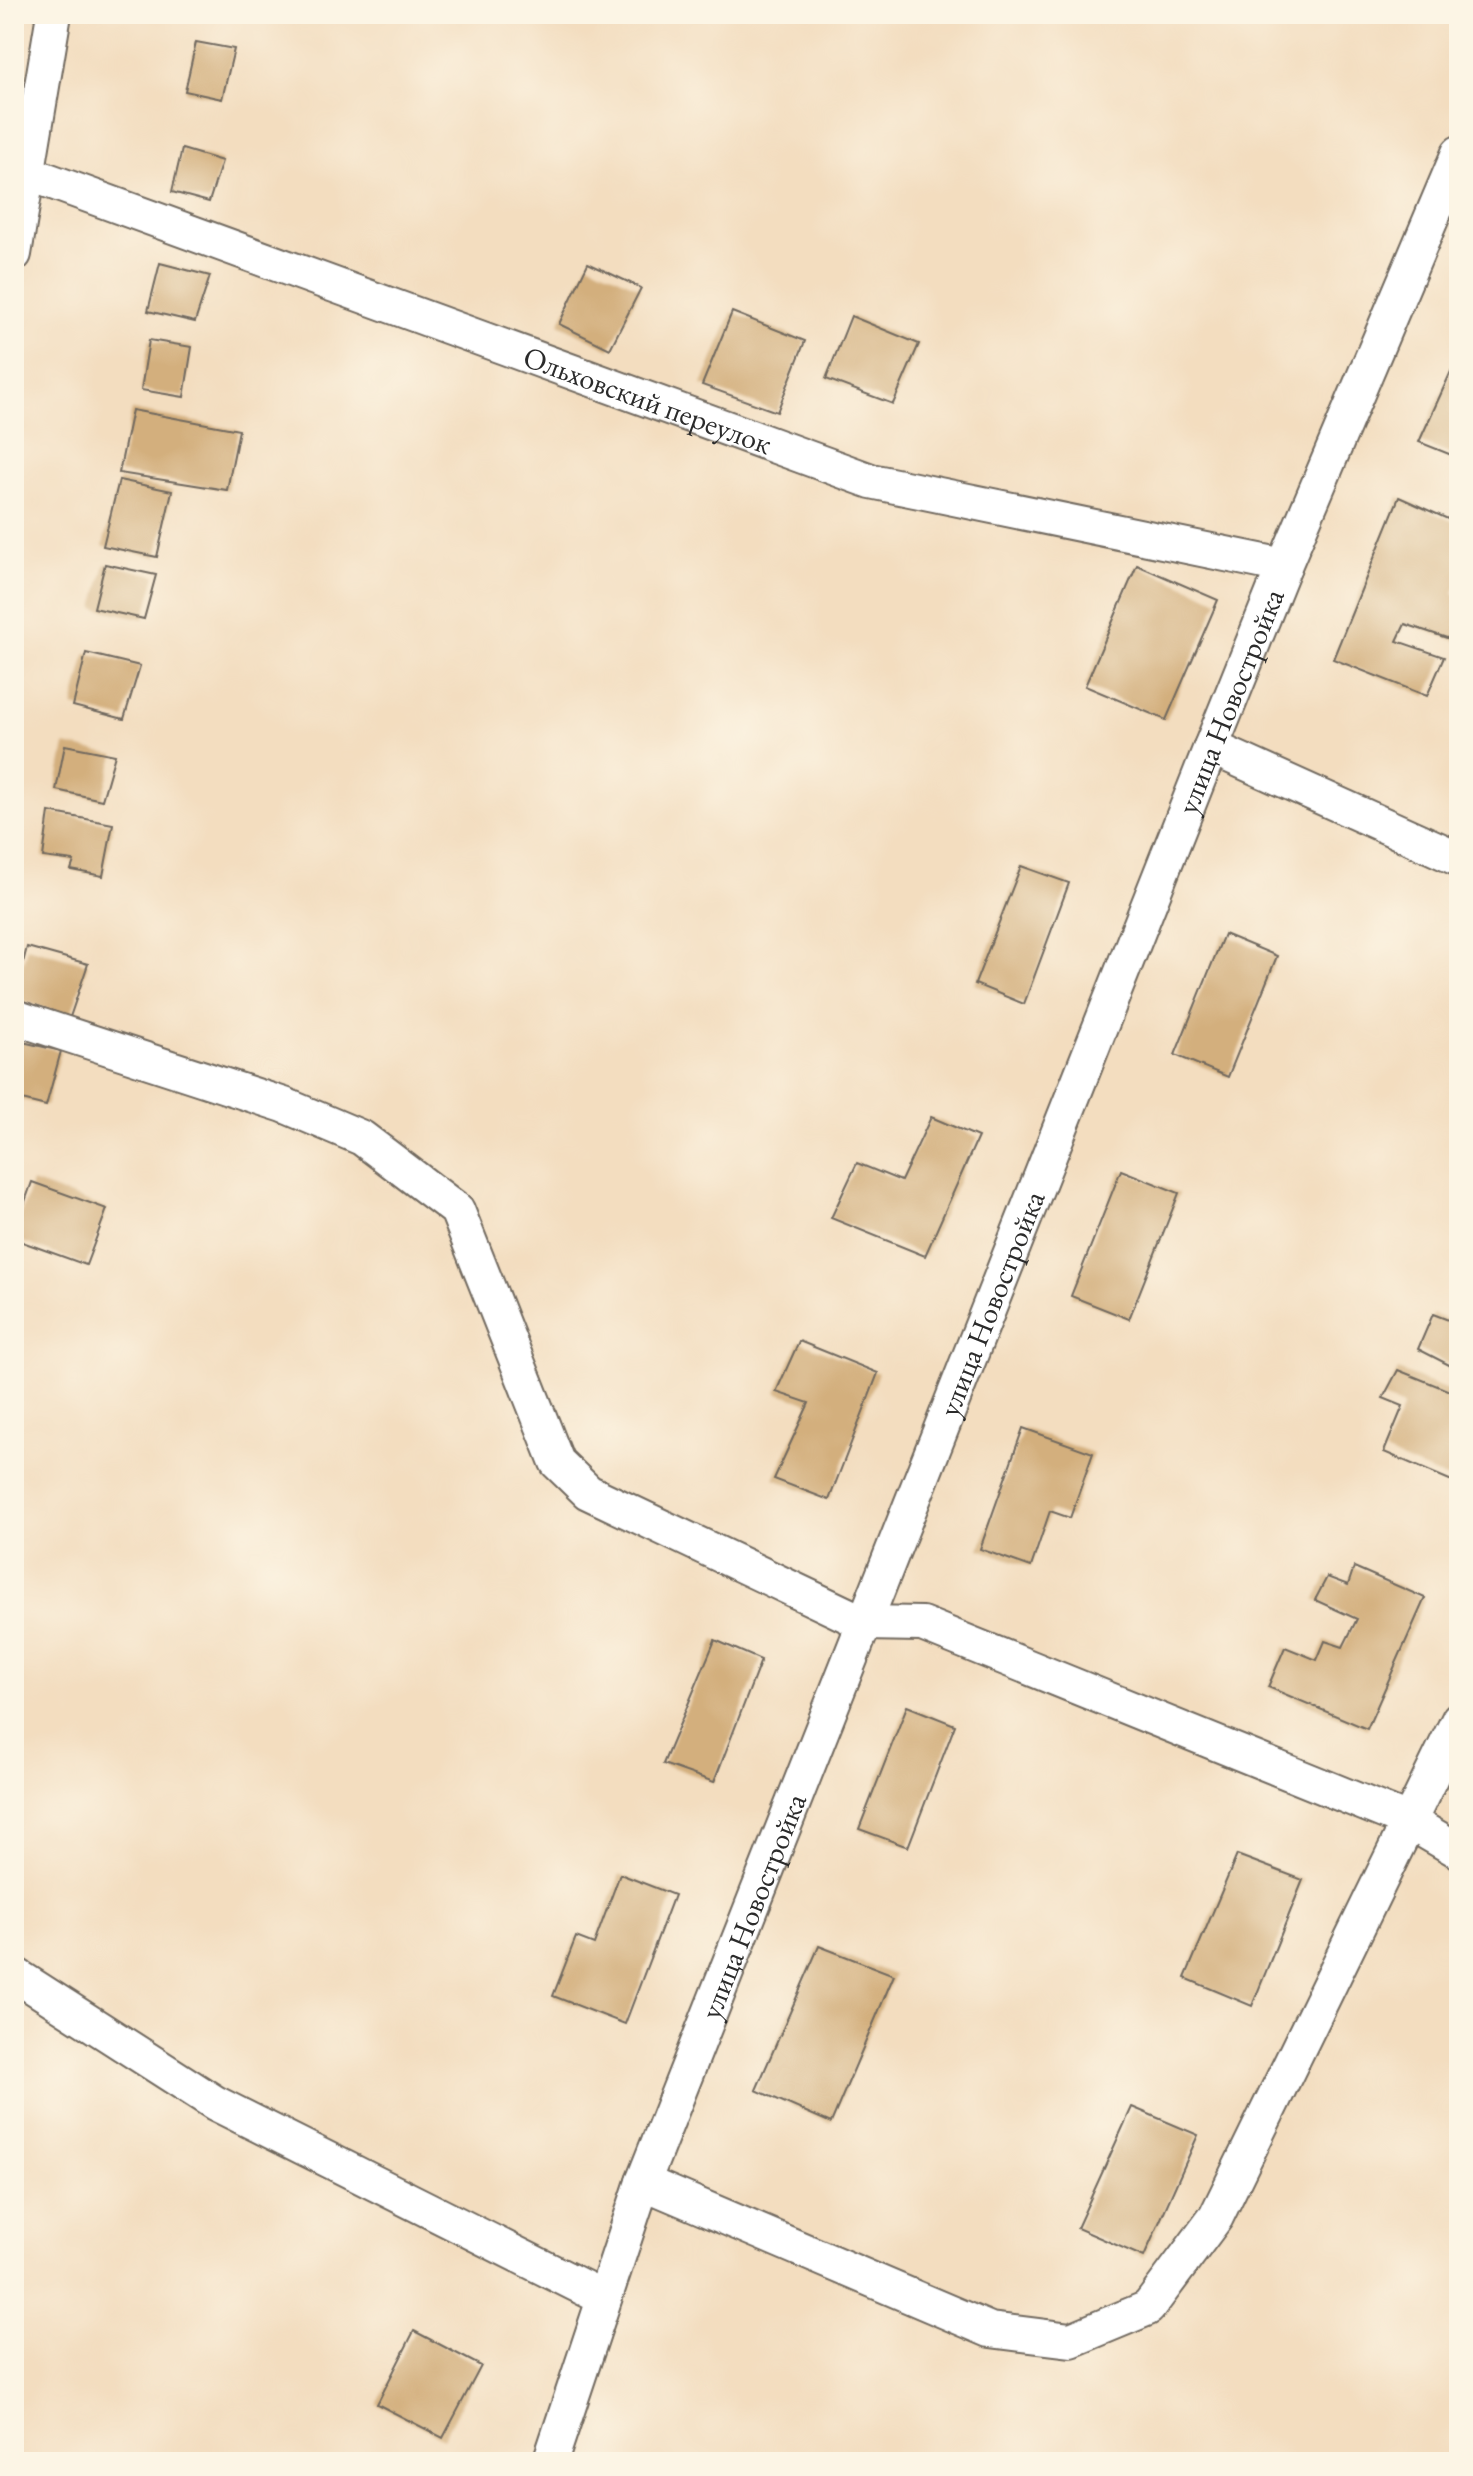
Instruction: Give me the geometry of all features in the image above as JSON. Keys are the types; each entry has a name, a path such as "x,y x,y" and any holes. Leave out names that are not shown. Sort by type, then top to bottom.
{"street":[{"path":"14,254 54,14"},
{"name":"улица Новостройка","path":"550,2462 643,2182 1284,566 1455,172"},
{"name":"Ольховский переулок","path":"28,173 871,481 1284,566"},
{"path":"1211,747 1459,859"},
{"path":"14,1017 284,1105 362,1138 457,1210 557,1462 588,1492 864,1623 922,1624 1408,1821 1459,1851"},
{"path":"643,2182 990,2330 1071,2340 1148,2308 1216,2217 1459,1719"},
{"path":"14,1974 215,2103 604,2298"}],"building":[{"path":"234,14 264,14 263,20"},
{"path":"196,42 234,49 222,99 185,91"},
{"path":"182,149 222,161 209,202 172,192"},
{"path":"160,263 210,276 195,322 148,311"},
{"path":"588,263 641,288 610,349 559,324"},
{"path":"732,312 805,341 777,412 702,385"},
{"path":"851,316 919,344 893,404 826,379"},
{"path":"149,340 192,347 184,397 141,390"},
{"path":"1459,354 1459,458 1419,442"},
{"path":"132,410 239,430 227,490 119,473"},
{"path":"119,480 172,491 157,557 103,546"},
{"path":"1399,497 1459,524 1459,581 1453,593 1459,596 1459,642 1405,624 1397,641 1444,657 1427,696 1333,659"},
{"path":"105,564 156,575 144,619 94,608"},
{"path":"1137,565 1218,600 1166,720 1085,686"},
{"path":"86,653 140,666 124,719 73,706"},
{"path":"65,745 115,755 102,800 56,790"},
{"path":"49,812 113,824 103,876 71,870 74,861 43,857"},
{"path":"1021,866 1069,883 1024,1004 975,984"},
{"path":"1224,934 1277,956 1228,1077 1175,1055"},
{"path":"27,947 88,964 70,1017 14,998"},
{"path":"14,1040 61,1051 46,1106 14,1098"},
{"path":"931,1117 978,1137 925,1256 831,1218 857,1163 901,1181"},
{"path":"1121,1170 1179,1193 1129,1319 1071,1296"},
{"path":"32,1182 107,1209 86,1265 14,1239"},
{"path":"1433,1314 1459,1324 1459,1370 1418,1349"},
{"path":"799,1341 878,1373 829,1500 774,1479 809,1403 776,1392"},
{"path":"1398,1370 1457,1394 1459,1388 1459,1484 1384,1452 1403,1406 1383,1398"},
{"path":"1023,1428 1093,1453 1070,1518 1050,1511 1031,1567 980,1549"},
{"path":"1354,1567 1425,1598 1367,1729 1268,1687 1285,1647 1317,1660 1325,1641 1343,1647 1357,1619 1315,1600 1327,1577 1348,1585"},
{"path":"715,1640 761,1660 714,1782 663,1764"},
{"path":"907,1706 955,1725 908,1847 859,1829"},
{"path":"1237,1855 1303,1880 1252,2006 1185,1978"},
{"path":"620,1874 674,1895 625,2024 553,1996 576,1937 594,1944"},
{"path":"819,1946 894,1975 831,2123 756,2090"},
{"path":"1132,2107 1198,2135 1144,2257 1077,2228"},
{"path":"414,2331 481,2366 443,2438 377,2404"}]}
